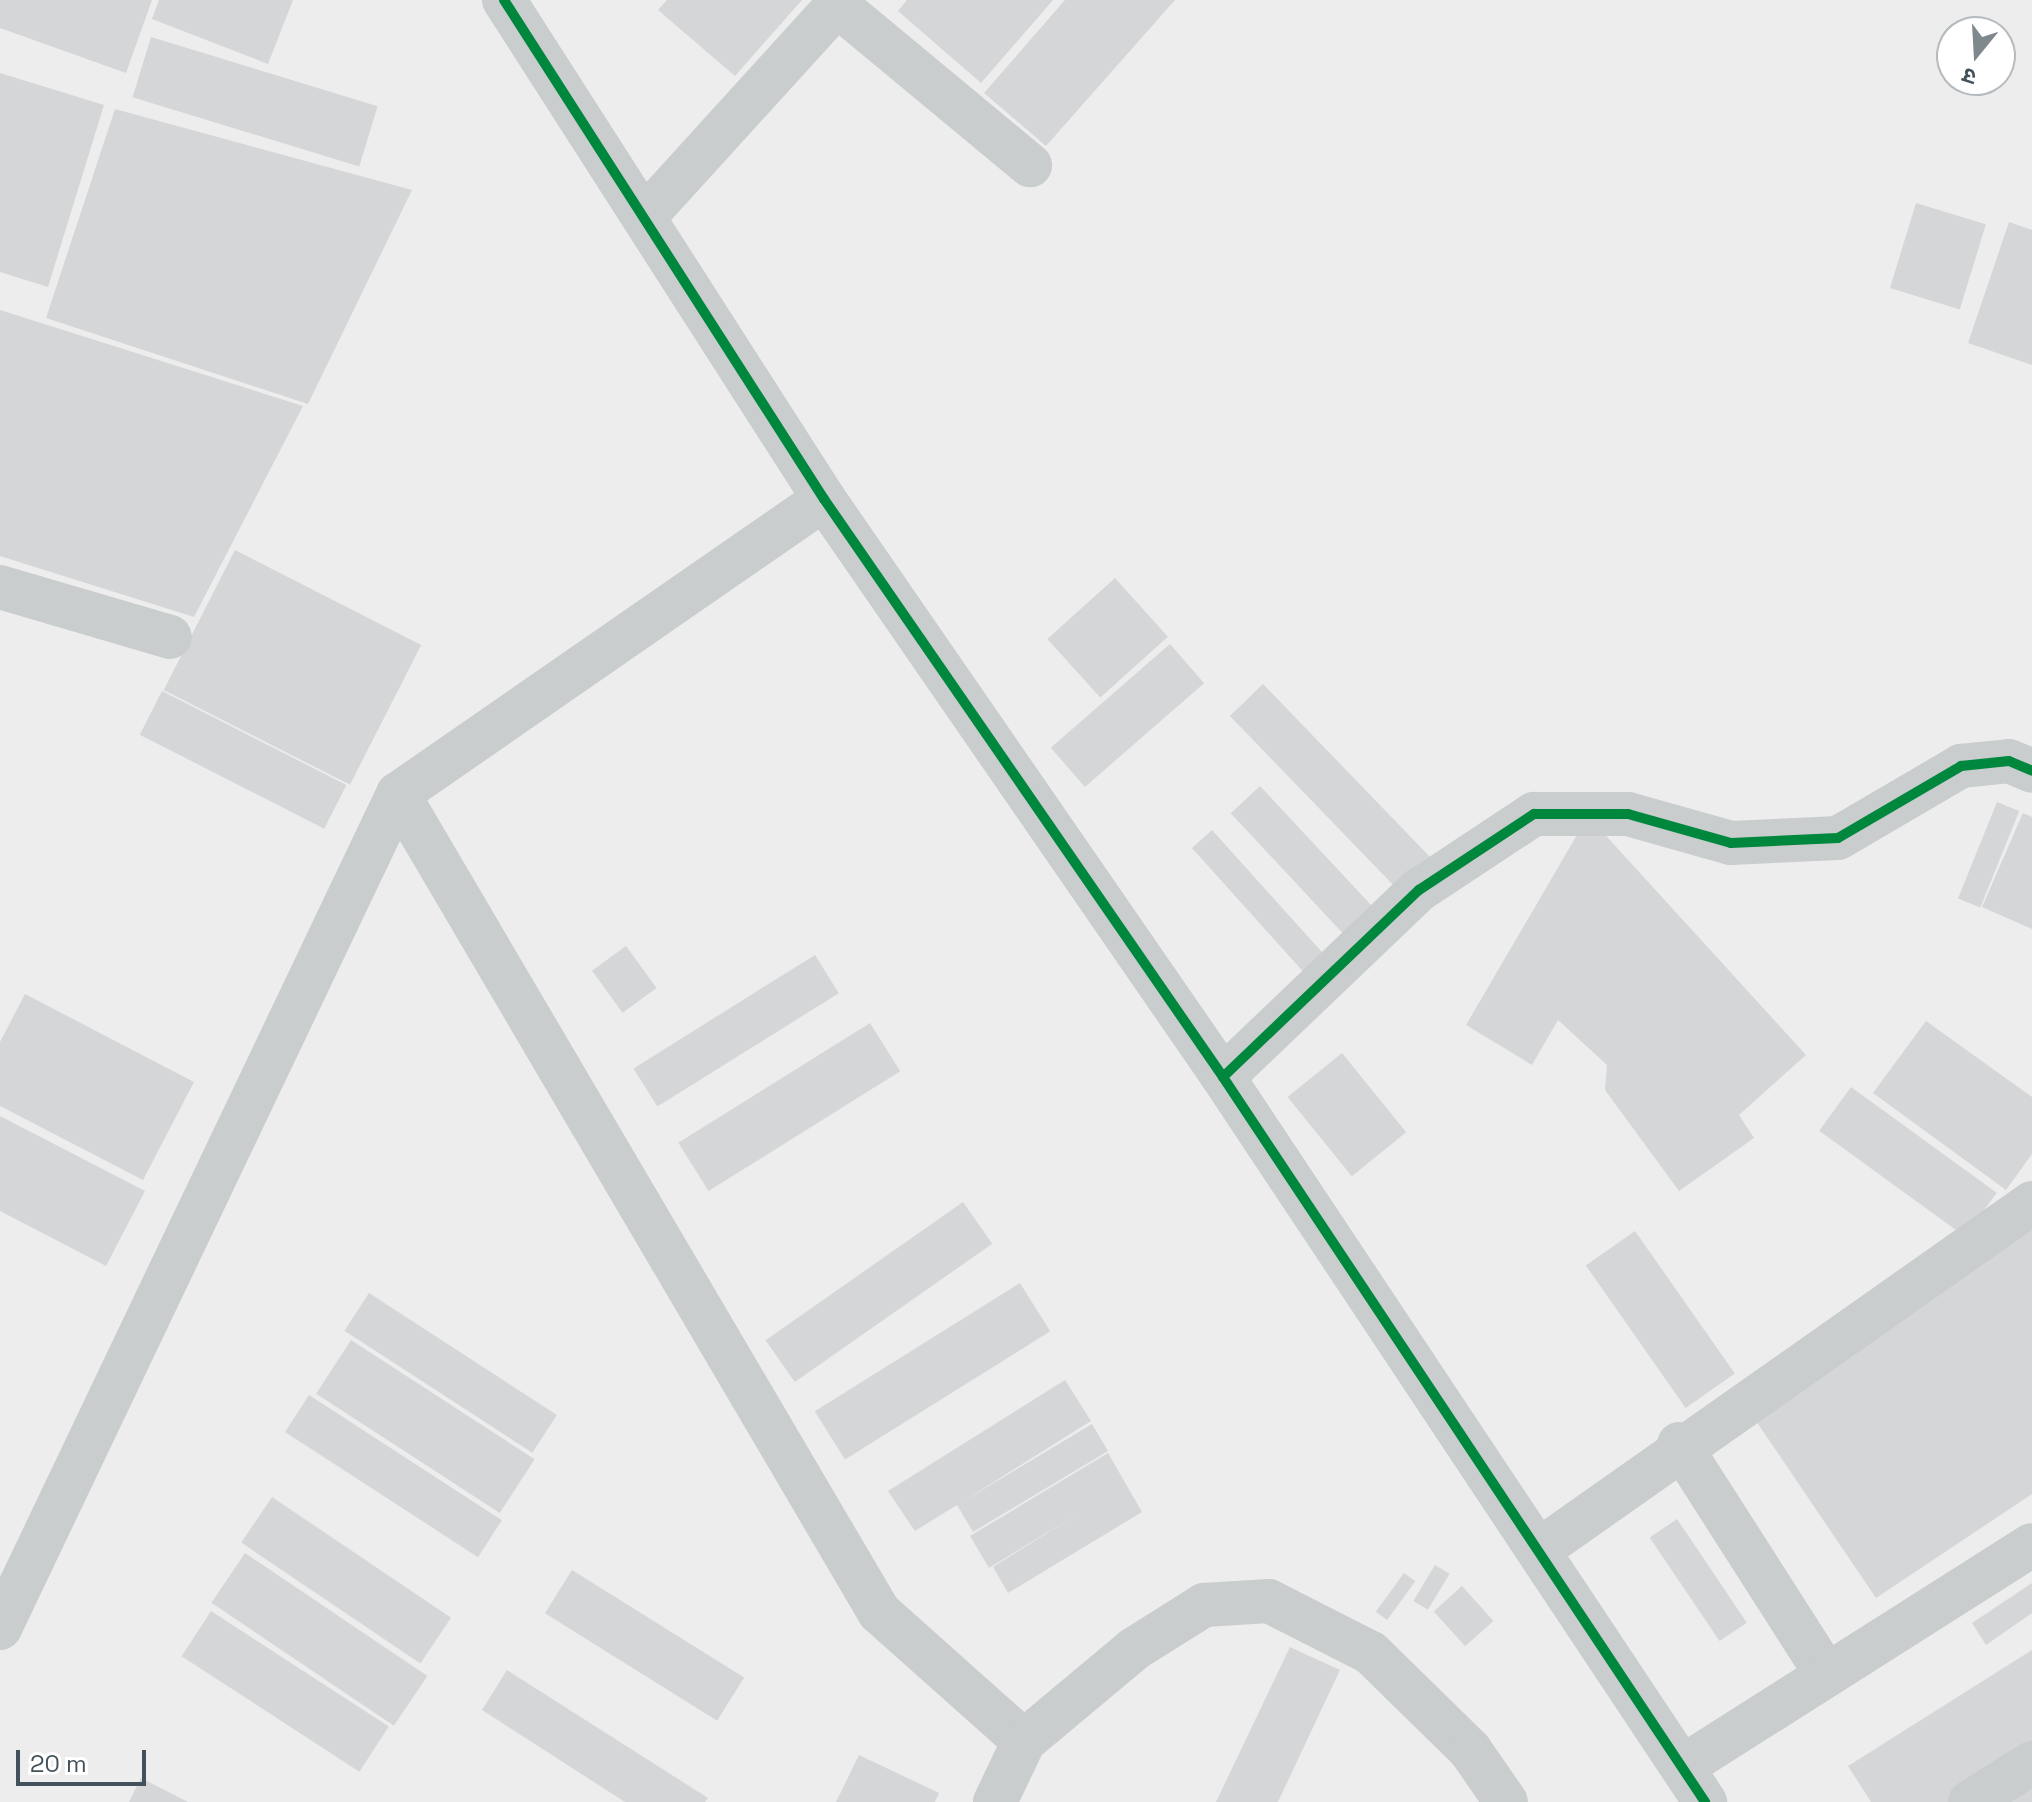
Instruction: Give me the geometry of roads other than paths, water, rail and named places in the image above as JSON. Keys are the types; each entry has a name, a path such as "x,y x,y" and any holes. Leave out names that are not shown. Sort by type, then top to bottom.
{"street":[{"path":"504,0 647,214 824,499 1223,1077 1693,1784 1825,1672 2032,1545"},
{"path":"647,214 840,3 1030,165"},
{"path":"0,1628 398,794 824,499"},
{"path":"0,587 170,637"},
{"path":"1223,1077 1419,890 1534,814 1628,814 1731,843 1838,838 1961,766 2009,761 2032,771"},
{"path":"398,794 879,1612 1024,1741"},
{"path":"1539,1550 1679,1444 2032,1203"},
{"path":"1679,1444 1825,1672"},
{"path":"995,1802 1024,1741 1134,1649 1204,1605 1269,1601 1371,1653 1470,1750 1506,1802"},
{"path":"1970,1802 2032,1763"}]}
